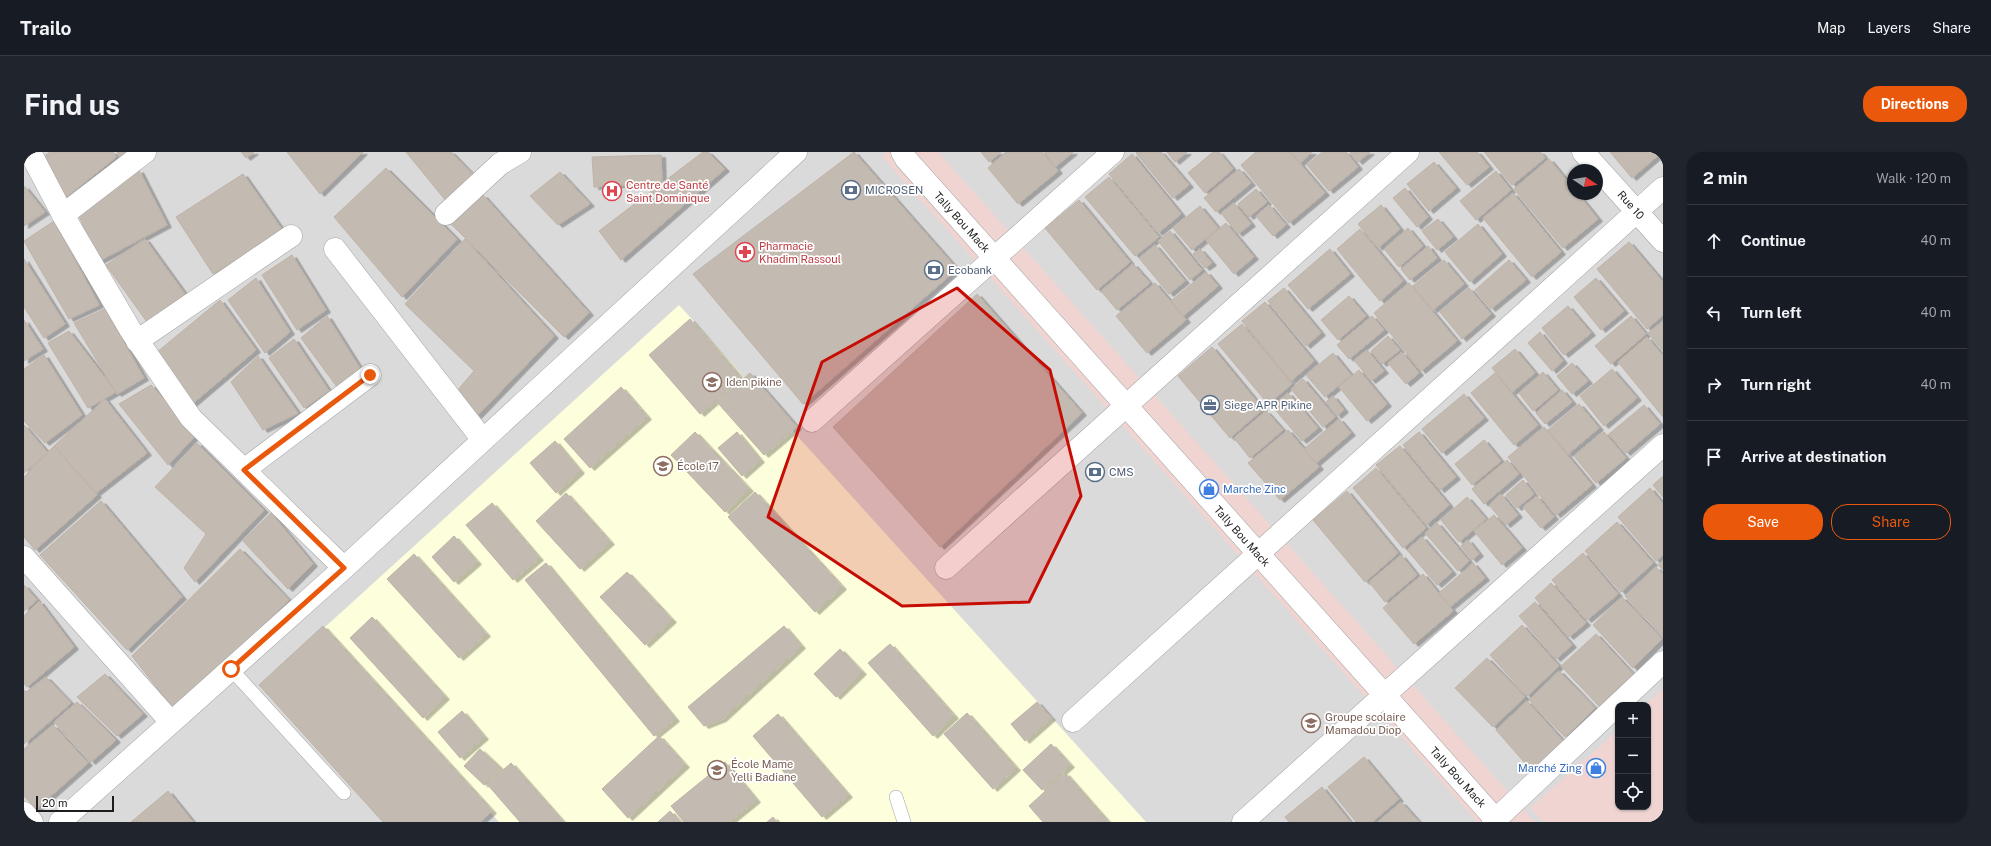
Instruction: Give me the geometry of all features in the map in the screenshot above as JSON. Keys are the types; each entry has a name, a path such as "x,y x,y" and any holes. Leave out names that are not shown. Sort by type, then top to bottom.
{"street":[{"path":"30,152 63,214 137,340 191,418 344,568"},
{"path":"63,214 145,152"},
{"path":"446,214 500,164 520,152"},
{"path":"60,822 344,568 796,152"},
{"path":"812,421 1113,152"},
{"path":"946,568 1408,152"},
{"name":"Rue 10","path":"1583,152 1663,241"},
{"name":"Tally Bou Mack","path":"901,154 1496,821"},
{"path":"1073,721 1663,188"},
{"path":"137,340 292,236"},
{"path":"335,249 483,440"},
{"path":"244,470 370,375"},
{"path":"1243,822 1663,445"},
{"path":"24,557 171,722"},
{"path":"1496,821 1663,662"},
{"path":"24,813 32,822"}],"lane":[{"path":"231,669 344,793"},
{"path":"896,797 904,822"}],"highlighted area":[{"path":"957,288 1050,370 1081,496 1029,602 902,606 768,517 822,362"}],"shaded area":[{"path":"24,152 1663,152 1663,822 24,822"},
{"name":"Marche Zinc","path":"886,152 938,152 1535,822 1477,822 882,157"},
{"name":"École 17","path":"679,305 1146,822 499,822 324,628"},
{"name":"Marché Zing","path":"1663,689 1663,822 1543,822 1530,808 1615,733 1615,810 1651,810 1651,702 1648,702"}],"building":[{"path":"50,152 113,152 116,157 65,198 39,160"},
{"path":"117,152 126,152 120,156"},
{"path":"241,152 254,152 246,158"},
{"path":"287,152 363,152 320,194"},
{"path":"406,152 451,152 479,181 451,207"},
{"path":"703,152 708,152 725,169 621,260 599,231"},
{"path":"854,152 957,269 803,404 693,274"},
{"path":"981,152 1001,152 989,162"},
{"path":"1006,152 1042,152 1058,171 1018,204 988,168"},
{"path":"1044,152 1073,152 1055,167"},
{"path":"1161,152 1189,185 1173,198 1136,153"},
{"path":"1167,152 1187,152 1175,162"},
{"path":"1213,152 1219,152 1233,169 1205,193 1188,173"},
{"path":"1256,152 1290,152 1325,193 1289,223 1241,165"},
{"path":"1291,152 1312,152 1300,163"},
{"path":"1322,152 1346,152 1358,167 1329,191 1307,165"},
{"path":"1350,152 1370,152 1358,162"},
{"path":"1439,152 1477,152 1489,167 1467,185"},
{"path":"1484,152 1540,152 1545,158 1512,185"},
{"path":"1610,152 1662,152 1632,178"},
{"path":"1132,154 1181,214 1158,233 1109,174"},
{"path":"661,155 662,182 594,187 592,157"},
{"path":"1549,159 1567,181 1567,200 1583,200 1598,219 1563,248 1514,189"},
{"path":"1434,162 1456,188 1429,211 1407,184"},
{"path":"386,168 457,239 402,297 334,217"},
{"path":"1239,169 1251,183 1216,212 1204,198"},
{"path":"139,170 167,225 99,261 78,214"},
{"path":"1496,171 1511,190 1476,220 1460,201"},
{"path":"560,172 590,204 558,225 530,196"},
{"path":"243,174 283,231 213,274 176,217"},
{"path":"1109,177 1159,237 1135,256 1085,197"},
{"path":"24,186 45,212 24,226"},
{"path":"1405,188 1428,217 1417,227 1393,198"},
{"path":"1256,189 1267,202 1249,217 1238,204"},
{"path":"1513,193 1561,252 1532,277 1483,218"},
{"path":"483,195 589,313 564,337 448,221"},
{"path":"1079,200 1130,262 1097,290 1045,228"},
{"path":"1234,203 1251,224 1238,234 1221,213"},
{"path":"1269,205 1286,225 1273,236 1256,216"},
{"path":"1381,205 1400,229 1378,248 1358,224"},
{"path":"1200,206 1218,228 1192,250 1173,228"},
{"path":"1438,219 1453,237 1437,250 1422,231"},
{"path":"54,221 99,305 69,319 24,241"},
{"path":"1226,223 1254,257 1234,274 1206,240"},
{"path":"1478,224 1502,254 1470,282 1445,252"},
{"path":"1408,228 1423,246 1399,267 1384,249"},
{"path":"1360,229 1403,281 1380,301 1337,249"},
{"path":"1170,231 1202,270 1190,280 1158,241"},
{"path":"145,239 187,297 147,322 106,265"},
{"path":"465,239 554,336 477,416 456,392 474,371 405,304"},
{"path":"1629,242 1663,282 1663,315 1647,329 1597,269"},
{"path":"1155,245 1185,281 1169,294 1139,258"},
{"path":"1428,246 1437,258 1410,280 1401,269"},
{"path":"1200,249 1212,263 1205,268 1193,254"},
{"path":"1330,249 1350,274 1308,309 1288,285"},
{"path":"292,255 326,310 297,330 262,275"},
{"path":"24,259 65,324 44,338 24,307"},
{"path":"1444,260 1464,284 1433,310 1413,286"},
{"path":"1509,260 1526,280 1491,309 1475,290"},
{"path":"1133,264 1150,283 1117,310 1101,291"},
{"path":"1206,272 1218,286 1183,316 1171,301"},
{"path":"256,278 290,332 265,353 228,300"},
{"path":"1596,278 1624,311 1601,330 1574,297"},
{"path":"1155,283 1186,320 1147,353 1116,316"},
{"path":"1409,283 1457,341 1421,371 1374,313"},
{"path":"1284,288 1321,333 1306,346 1268,301"},
{"path":"1469,288 1491,314 1462,339 1440,312"},
{"path":"977,294 1082,413 940,547 833,427"},
{"path":"1349,296 1366,316 1338,340 1321,320"},
{"path":"220,300 256,350 192,404 156,353"},
{"path":"1265,302 1314,361 1291,381 1242,321"},
{"path":"1568,306 1591,333 1564,355 1542,328"},
{"path":"105,309 144,378 117,394 74,323"},
{"path":"327,316 363,373 337,387 301,338"},
{"path":"1372,316 1384,330 1349,359 1337,345"},
{"path":"1631,316 1646,334 1611,364 1595,346"},
{"path":"690,319 741,378 700,414 649,355"},
{"path":"24,320 43,349 24,361"},
{"path":"1663,321 1663,351 1648,333"},
{"path":"1242,324 1292,384 1268,404 1218,344"},
{"path":"69,331 116,392 88,408 48,343"},
{"path":"1540,332 1563,361 1552,371 1528,343"},
{"path":"1388,336 1400,350 1382,364 1371,351"},
{"path":"1647,337 1663,356 1663,417 1618,362"},
{"path":"294,339 329,391 304,408 269,358"},
{"path":"1212,347 1263,409 1230,438 1178,376"},
{"path":"1515,349 1535,373 1512,392 1492,368"},
{"path":"1367,350 1384,371 1371,381 1354,360"},
{"path":"1402,352 1419,373 1406,384 1388,363"},
{"path":"1333,353 1351,375 1325,397 1306,375"},
{"path":"44,355 82,415 45,443 24,421 24,369"},
{"path":"258,356 298,413 263,430 231,382"},
{"path":"1572,363 1588,381 1572,394 1557,376"},
{"path":"1612,369 1637,398 1604,426 1580,396"},
{"path":"1359,370 1387,404 1367,421 1339,387"},
{"path":"1543,372 1558,390 1533,411 1519,393"},
{"path":"750,373 797,427 764,455 717,402"},
{"path":"1495,373 1538,425 1514,445 1471,393"},
{"path":"1303,379 1335,417 1323,427 1291,389"},
{"path":"151,385 196,435 168,465 119,404"},
{"path":"621,387 647,417 590,468 564,439"},
{"path":"1562,390 1572,402 1545,424 1536,413"},
{"path":"1288,393 1318,428 1302,441 1272,406"},
{"path":"1464,394 1484,418 1442,453 1422,429"},
{"path":"1333,396 1344,410 1337,416 1326,402"},
{"path":"105,399 147,453 96,493 54,446"},
{"path":"1579,404 1599,428 1568,454 1548,430"},
{"path":"1644,405 1660,424 1626,453 1609,434"},
{"path":"1266,411 1283,430 1250,458 1234,438"},
{"path":"1339,419 1351,433 1316,463 1304,449"},
{"path":"24,425 48,453 24,473"},
{"path":"1544,427 1592,485 1556,515 1508,457"},
{"path":"1288,430 1319,467 1280,500 1248,463"},
{"path":"695,432 749,489 725,512 671,455"},
{"path":"737,432 760,460 742,476 718,448"},
{"path":"1419,432 1456,477 1440,490 1403,445"},
{"path":"1604,432 1626,458 1596,483 1574,456"},
{"path":"1484,440 1501,461 1472,485 1455,464"},
{"path":"555,441 580,471 556,493 530,463"},
{"path":"197,443 264,510 195,582 184,568 206,534 155,487"},
{"path":"54,446 97,495 35,550 24,537 24,477"},
{"path":"1400,446 1449,505 1426,525 1376,465"},
{"path":"1507,460 1519,474 1484,504 1472,489"},
{"path":"1376,468 1426,528 1403,548 1353,488"},
{"path":"1663,476 1663,497 1653,485"},
{"path":"1523,480 1534,494 1517,508 1506,495"},
{"path":"1650,488 1663,504 1663,555 1656,561 1618,517"},
{"path":"1347,491 1398,553 1365,582 1313,520"},
{"path":"755,492 842,587 815,612 728,517"},
{"path":"566,493 610,542 580,569 536,521"},
{"path":"1501,494 1518,515 1506,525 1489,505"},
{"path":"1537,496 1554,517 1541,528 1523,507"},
{"path":"1467,497 1486,519 1459,542 1441,520"},
{"path":"101,501 182,597 127,650 40,555"},
{"path":"492,503 539,558 513,580 466,525"},
{"path":"271,513 313,564 288,589 243,541"},
{"path":"1494,515 1522,548 1502,565 1474,531"},
{"path":"1617,522 1653,563 1621,592 1585,551"},
{"path":"1437,523 1469,561 1458,571 1425,533"},
{"path":"454,536 477,562 454,582 432,557"},
{"path":"1422,537 1452,572 1437,585 1407,550"},
{"path":"1468,540 1479,554 1472,560 1461,546"},
{"path":"240,549 289,600 175,711 132,656"},
{"path":"1583,553 1618,594 1587,620 1552,580"},
{"path":"414,554 486,634 459,658 387,579"},
{"path":"1401,555 1417,575 1385,602 1369,582"},
{"path":"1663,560 1663,570 1658,565"},
{"path":"546,563 675,719 654,736 525,580"},
{"path":"1473,563 1485,578 1450,607 1439,593"},
{"path":"1656,567 1663,575 1663,636 1625,596"},
{"path":"627,572 672,620 645,645 600,597"},
{"path":"1423,574 1453,611 1414,644 1383,608"},
{"path":"1551,583 1586,623 1569,637 1535,598"},
{"path":"24,585 37,600 24,611"},
{"path":"1622,597 1662,639 1633,668 1593,625"},
{"path":"39,601 74,647 27,687 24,684 24,616"},
{"path":"1535,602 1572,645 1556,659 1519,616"},
{"path":"372,617 445,697 423,718 350,638"},
{"path":"1522,625 1559,666 1527,696 1490,655"},
{"path":"323,626 492,811 480,822 383,822 259,685"},
{"path":"784,626 801,646 722,719 704,726 688,707"},
{"path":"1596,634 1633,674 1599,706 1561,666"},
{"path":"890,644 954,716 933,736 868,663"},
{"path":"840,649 862,672 836,697 814,674"},
{"path":"1487,658 1525,697 1493,727 1455,688"},
{"path":"1559,671 1595,708 1565,737 1529,700"},
{"path":"105,674 143,714 117,736 77,697"},
{"path":"46,677 71,703 24,744 24,690 26,692"},
{"path":"1527,701 1564,742 1532,771 1496,730"},
{"path":"77,702 116,740 91,762 54,722"},
{"path":"1037,702 1051,718 1025,741 1011,724"},
{"path":"462,711 484,737 460,758 438,732"},
{"path":"967,713 1016,768 993,789 944,734"},
{"path":"778,714 848,795 822,817 753,736"},
{"path":"53,725 88,763 36,809 24,796 24,749"},
{"path":"659,736 685,765 628,818 602,789"},
{"path":"1051,744 1070,765 1042,790 1023,770"},
{"path":"480,749 500,768 484,785 464,766"},
{"path":"1364,757 1399,799 1372,822 1356,822 1328,787"},
{"path":"725,762 756,800 729,822 684,822 671,806"},
{"path":"511,763 563,822 520,822 487,784"},
{"path":"1065,773 1108,822 1043,822 1029,806"},
{"path":"1322,787 1350,822 1289,822 1285,817"},
{"path":"168,791 193,822 131,822"},
{"path":"1401,802 1419,822 1378,822"},
{"path":"670,811 680,822 658,822"},
{"path":"773,817 777,822 767,822"}],"place":[{"name":"MICROSEN","path":"851,190"},
{"name":"Centre de Santé Saint Dominique","path":"612,191"},
{"name":"Pharmacie Khadim Rassoul","path":"745,252"},
{"name":"Ecobank","path":"934,270"},
{"name":"Iden pikine","path":"712,382"},
{"name":"Siege APR Pikine","path":"1210,405"},
{"name":"École 17","path":"663,466"},
{"name":"CMS","path":"1095,472"},
{"name":"Marche Zinc","path":"1209,489"},
{"name":"Groupe scolaire Mamadou Diop","path":"1311,723"},
{"name":"Marché Zing","path":"1596,768"},
{"name":"École Mame Yelli Badiane","path":"717,770"}],"route":[{"path":"231,669 344,568 244,470 370,375"}]}
